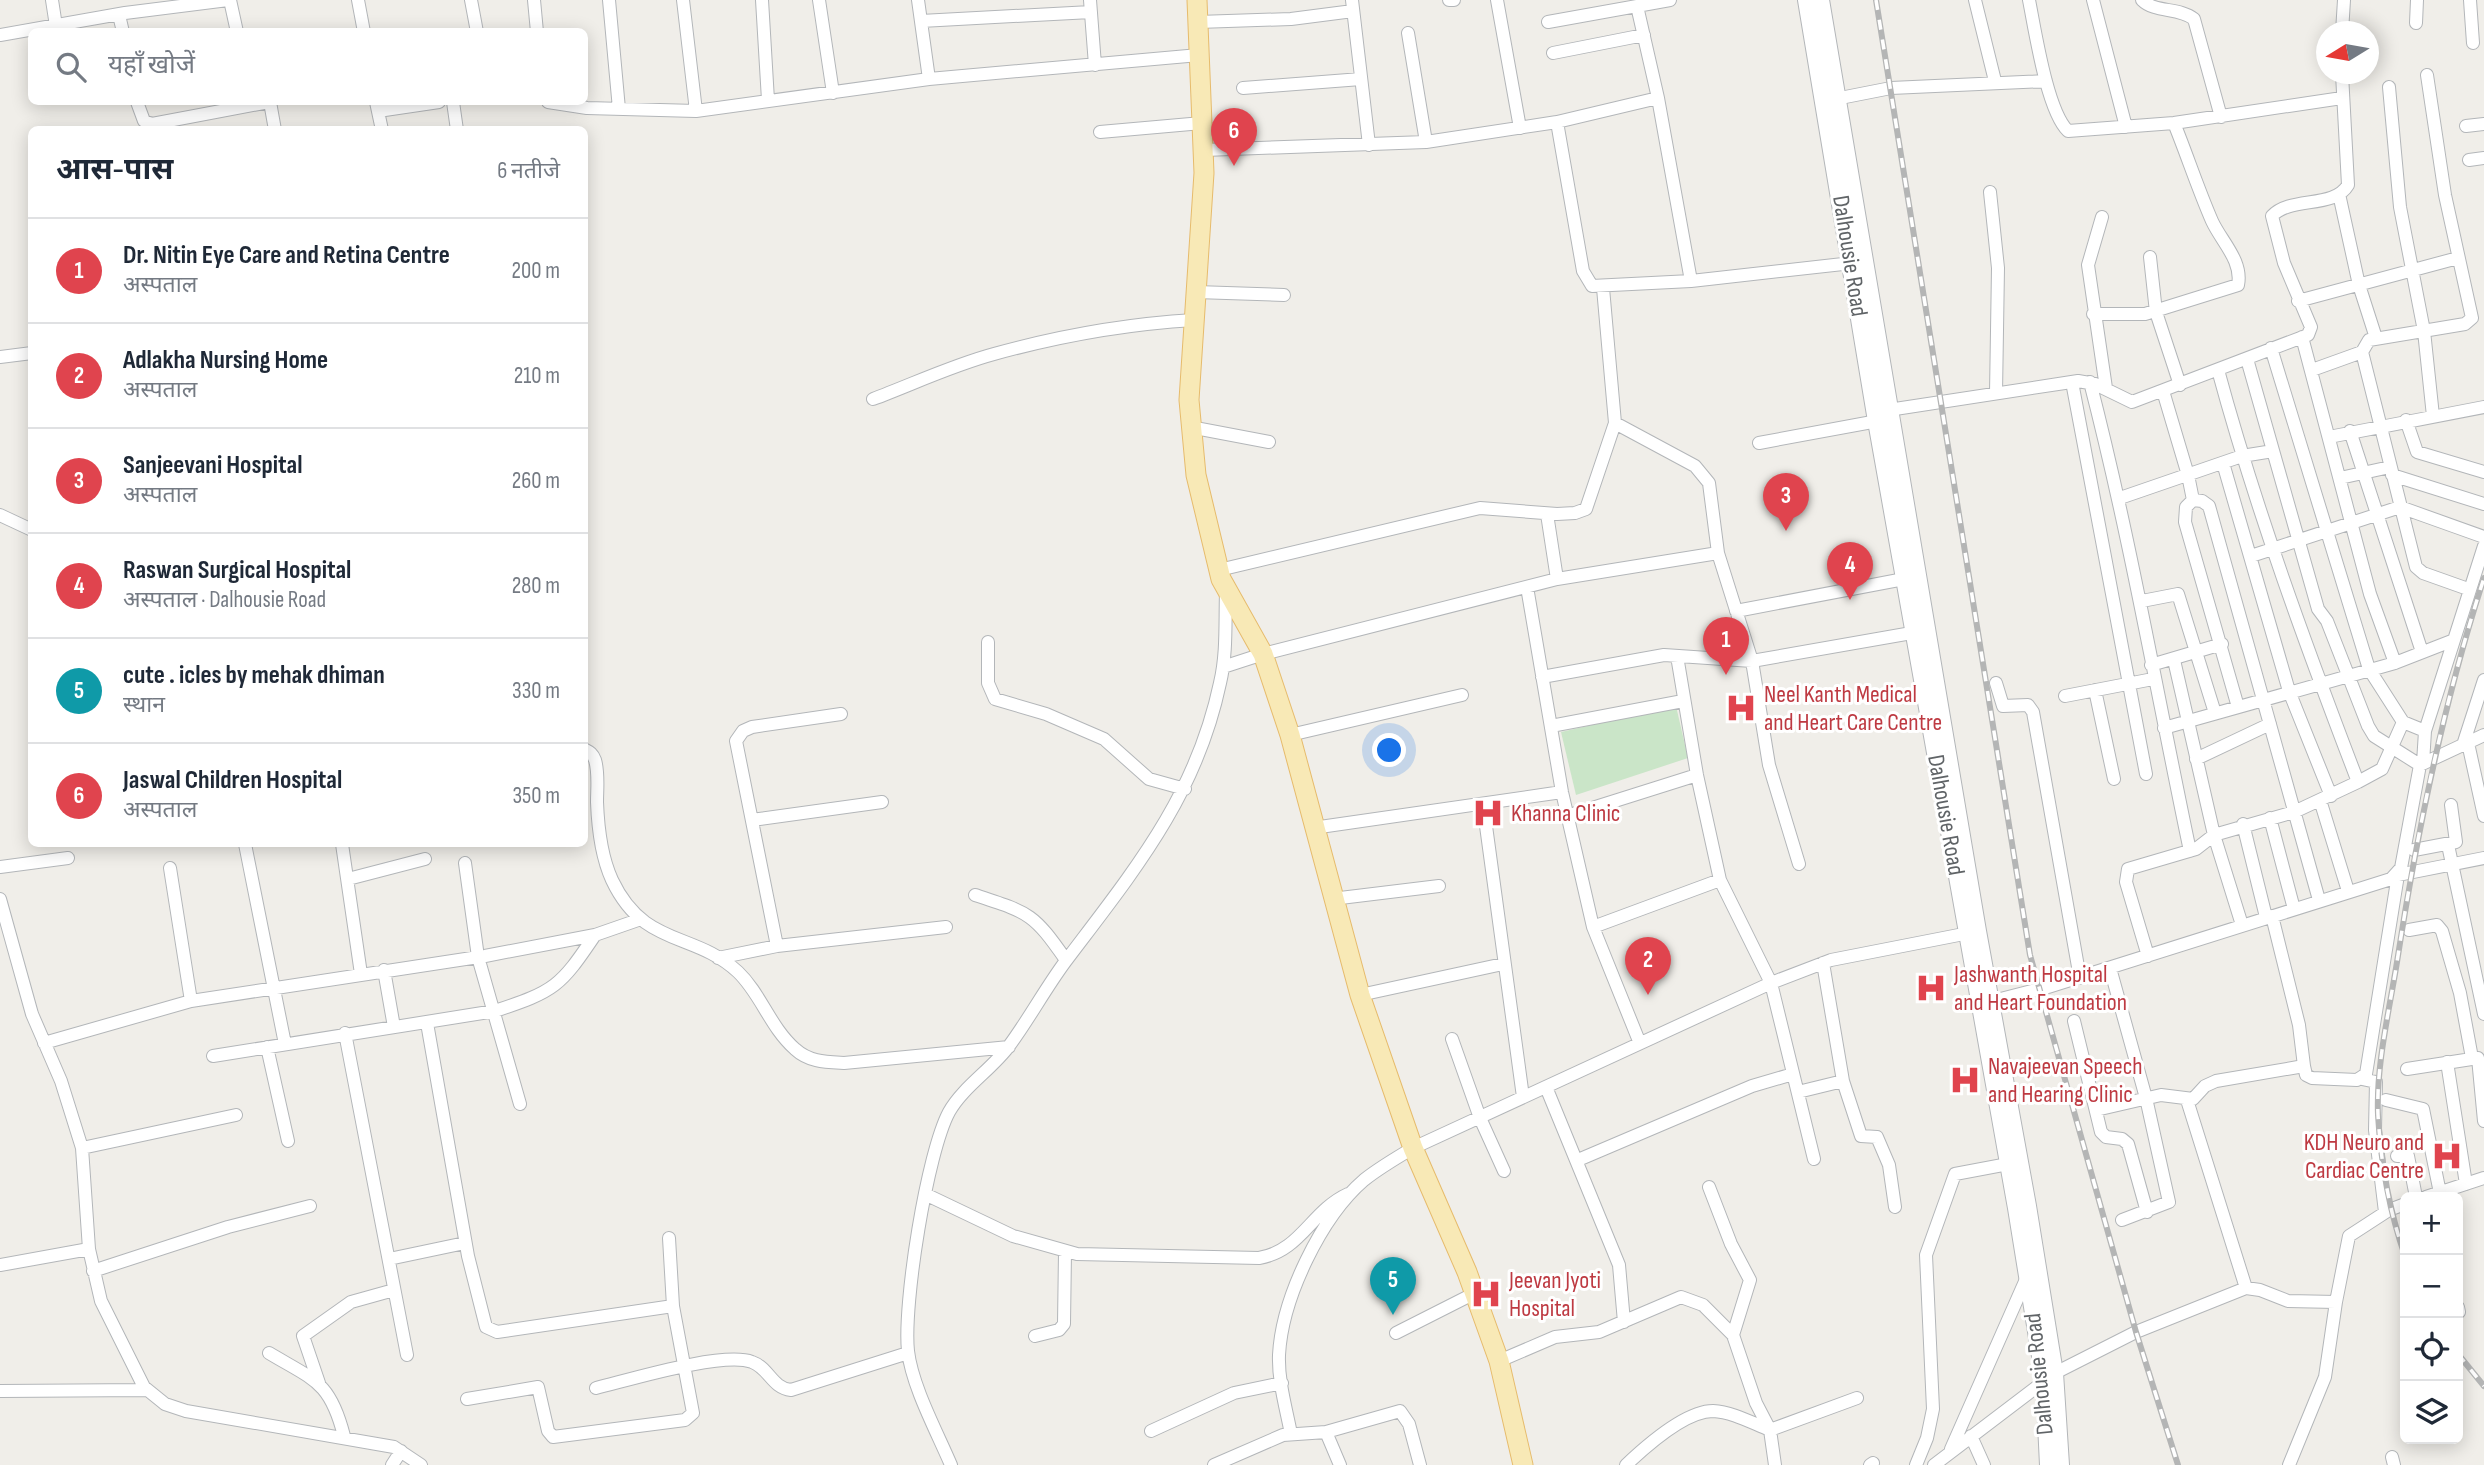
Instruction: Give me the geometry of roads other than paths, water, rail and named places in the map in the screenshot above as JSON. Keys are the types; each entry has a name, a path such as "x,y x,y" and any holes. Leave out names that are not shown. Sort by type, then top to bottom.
{"main road":[{"path":"1197,0 1204,150 1190,427 1196,475 1226,590 1263,654 1290,735 1312,828 1360,995 1413,1148 1475,1293 1499,1361 1523,1465"}],"street":[{"path":"52,0 56,26"},
{"path":"44,28 123,9 229,0 236,28"},
{"path":"358,0 363,28"},
{"path":"471,0 476,28"},
{"path":"534,0 537,28"},
{"path":"609,0 620,109"},
{"path":"683,0 696,111"},
{"path":"762,0 768,100"},
{"path":"820,0 832,93"},
{"path":"918,0 929,79"},
{"path":"1497,0 1520,128"},
{"path":"1548,22 1670,0"},
{"name":"Dalhousie Road","path":"1806,0 1830,100 1882,415 1973,932 2027,1276 2049,1377 2048,1465"},
{"name":"Dalhousie Road","path":"1821,0 1830,100 1852,263 1882,415 1904,579 1921,632"},
{"path":"1975,0 1995,81"},
{"path":"2029,0 2046,81 2061,122 2068,131 2174,123 2342,98"},
{"path":"2093,0 2126,127"},
{"path":"2141,0 2146,4 2182,12 2194,19 2221,117"},
{"path":"2343,21 2344,0"},
{"path":"2416,23 2417,0"},
{"path":"2470,0 2473,43"},
{"path":"1198,22 1291,19 1352,5 1369,145"},
{"path":"921,22 1090,6 1095,65"},
{"path":"1637,6 1658,98 1692,281"},
{"path":"123,9 123,28"},
{"path":"0,35 28,30"},
{"path":"1408,33 1426,142"},
{"path":"1553,52 1644,35"},
{"path":"579,105 696,111 929,79 1199,55"},
{"path":"2427,75 2458,258 2472,318 2465,324 2376,338 2365,344 2362,352 2378,426 2419,571 2468,589"},
{"path":"1243,88 1361,79"},
{"path":"1830,100 1891,88 1995,81 2046,81"},
{"path":"1759,443 1882,415 1996,393 2072,382 2090,382 2128,401 2163,391 2308,335 2311,327 2298,300 2272,216 2281,209 2339,194 2348,185 2342,84"},
{"path":"2389,87 2398,197 2424,331 2433,416"},
{"path":"1204,150 1426,142 1557,122 1658,98"},
{"path":"137,105 140,115 148,123 180,124 245,105"},
{"path":"271,105 274,126"},
{"path":"453,105 456,126"},
{"path":"377,106 381,126"},
{"path":"1557,122 1583,271 1588,283 1603,288 1852,263"},
{"path":"1100,132 1202,123"},
{"path":"2093,314 2129,316 2157,312 2234,289 2239,281 2228,243 2212,220 2174,123"},
{"path":"2466,126 2484,124"},
{"path":"2469,160 2484,158"},
{"path":"1990,192 1999,285 1996,393"},
{"path":"2339,194 2359,285 2376,338"},
{"path":"2102,217 2088,265 2093,314 2106,388"},
{"path":"2150,257 2157,312 2179,384"},
{"path":"2298,300 2458,258"},
{"path":"1219,570 1480,508 1547,514 1575,513 1589,506 1615,423 1603,288"},
{"path":"1196,292 1284,295"},
{"path":"873,399 991,354 1035,343 1119,327 1194,320"},
{"path":"2302,337 2370,594 2395,663"},
{"path":"2271,348 2369,669 2403,722 2426,731"},
{"path":"2312,370 2362,352"},
{"path":"0,357 28,354"},
{"path":"2247,359 2318,609 2327,621 2371,732 2392,749 2421,764"},
{"path":"2218,370 2242,456 2358,782"},
{"path":"2072,382 2146,774"},
{"path":"2090,382 2120,498 2142,601 2153,679 2190,851"},
{"path":"2163,391 2193,500"},
{"path":"2329,437 2484,407"},
{"path":"2406,420 2417,452 2484,472"},
{"path":"1615,423 1703,473 1711,489 1718,553 1752,661 1769,765 1799,864"},
{"path":"1190,427 1269,442"},
{"path":"2350,431 2421,652"},
{"path":"2120,498 2242,456 2273,451"},
{"path":"2223,463 2288,691 2325,798 2348,891"},
{"path":"2340,478 2391,471 2484,505"},
{"path":"2193,500 2186,507 2185,522 2238,707"},
{"path":"2193,500 2202,501 2208,506 2319,900"},
{"path":"2251,556 2400,507 2484,537"},
{"path":"1547,514 1557,579"},
{"path":"0,515 28,528"},
{"path":"2362,1079 2366,1074 2398,875 2426,731 2468,589 2484,546"},
{"path":"1223,667 1263,654 1557,579 1718,553"},
{"path":"1736,611 1904,579"},
{"path":"1527,587 1562,792 1593,927 1639,1041"},
{"path":"951,1465 908,1353 907,1312 939,1140 950,1111 1009,1047 1066,960 1115,900 1185,789 1202,747 1223,667 1226,590"},
{"path":"2142,601 2178,594 2215,713"},
{"path":"1542,677 1677,656 1752,661 1921,632"},
{"path":"2164,728 2395,663 2454,640"},
{"path":"988,642 988,683 995,699 1046,714 1104,739 1149,779 1185,789"},
{"path":"2151,665 2222,644"},
{"path":"1677,656 1697,775 1720,880 1771,982 1814,1159"},
{"path":"2174,660 2214,835 2242,925"},
{"path":"2065,696 2153,679"},
{"path":"2484,680 2466,744 2484,816"},
{"path":"1996,683 2003,706 2028,705 2033,712 2080,978"},
{"path":"2095,690 2114,779"},
{"path":"1290,735 1462,695"},
{"path":"1551,726 1683,701"},
{"path":"777,946 736,747 738,736 752,727 841,714"},
{"path":"2148,956 2126,871 2190,851 2214,835 2243,824 2294,812 2358,782 2382,769 2403,722"},
{"path":"2196,759 2270,724"},
{"path":"2421,764 2484,735"},
{"path":"588,752 594,757 597,767 598,816 606,867 626,903 641,919 663,935 718,958 739,973 779,1033 808,1058 844,1063 1009,1047"},
{"path":"1567,816 1697,775"},
{"path":"1312,828 1562,792"},
{"path":"752,820 882,802"},
{"path":"1483,804 1523,1097"},
{"path":"2414,850 2456,842 2451,805"},
{"path":"2270,818 2294,909"},
{"path":"2243,824 2300,1024 2306,1074 2312,1078 2362,1079 2376,1082 2375,1130 2385,1212"},
{"path":"2448,845 2482,992 2484,1014"},
{"path":"246,847 285,1044"},
{"path":"343,847 361,974"},
{"path":"0,867 68,858"},
{"path":"1984,1003 2080,978 2398,875 2484,858"},
{"path":"348,879 425,859"},
{"path":"464,863 478,957 520,1104"},
{"path":"170,868 191,1001"},
{"path":"1593,927 1720,880"},
{"path":"1332,899 1439,886"},
{"path":"975,895 1016,908 1037,920 1066,960"},
{"path":"0,899 32,1014 61,1081 82,1148 93,1270 110,1323 147,1390 165,1404 186,1411 224,1420 344,1436 401,1451 421,1465"},
{"path":"44,1043 191,1001 273,986 478,957 595,935 641,919"},
{"path":"718,958 777,946 946,927"},
{"path":"2409,930 2440,927 2478,1057 2484,1121"},
{"path":"927,1195 1013,1236 1065,1252 1098,1257 1270,1256 1283,1252 1328,1206 1351,1193 1380,1168 1413,1148 1639,1041 1771,982 1823,963 1973,932"},
{"path":"213,1056 495,1011 533,999 558,985 595,935"},
{"path":"1823,963 1843,1081 1861,1136 1877,1137 1885,1156 1895,1208"},
{"path":"1360,995 1503,964"},
{"path":"2110,968 2146,1098 2169,1199 2165,1206 2122,1220"},
{"path":"384,970 394,1027"},
{"path":"2460,993 2482,992"},
{"name":"Dalhousie Road","path":"1984,1003 2036,1254 2061,1465"},
{"path":"2074,1021 2103,1135 2122,1139 2129,1147 2147,1212"},
{"path":"427,1023 466,1243 482,1318 491,1330 497,1332 673,1307"},
{"path":"345,1033 407,1355"},
{"path":"1452,1040 1480,1118 1504,1171"},
{"path":"268,1047 288,1141"},
{"path":"2407,1069 2478,1057"},
{"path":"2447,1062 2466,1184"},
{"path":"2096,1110 2166,1094 2187,1100 2197,1097 2205,1086 2216,1081 2304,1066"},
{"path":"1578,1160 1752,1086 1793,1074"},
{"path":"1798,1092 1843,1081"},
{"path":"1546,1087 1619,1265 1624,1322"},
{"path":"2187,1100 2246,1289"},
{"path":"2386,1100 2423,1109 2440,1192"},
{"path":"82,1148 236,1115"},
{"path":"2397,1156 2408,1156 2415,1192"},
{"path":"1916,1465 1927,1438 1933,1409 1926,1266 1930,1241 1955,1174 2008,1164"},
{"path":"2443,1192 2484,1178"},
{"path":"1710,1187 1731,1244 1750,1280 1733,1335"},
{"path":"1291,1434 1282,1384 1281,1338 1301,1270 1351,1193"},
{"path":"93,1270 228,1227 310,1206"},
{"path":"2289,1465 2325,1377 2349,1236 2385,1212 2400,1206"},
{"path":"467,1399 538,1387 548,1431 553,1437 685,1420 693,1413 673,1307 668,1238"},
{"path":"389,1259 466,1243"},
{"path":"0,1265 89,1249"},
{"path":"1035,1336 1059,1329 1064,1324 1065,1252"},
{"path":"1949,1452 2036,1254"},
{"path":"1934,1465 2049,1377 2136,1332 2246,1289 2260,1290 2288,1301 2336,1302"},
{"path":"319,1383 303,1336 351,1302 394,1290"},
{"path":"1396,1333 1475,1293"},
{"path":"1499,1361 1555,1337 1589,1334 1624,1322 1681,1297 1703,1306 1733,1335 1756,1403 1770,1430 1775,1465"},
{"path":"269,1353 319,1383 331,1397 344,1436"},
{"path":"596,1388 684,1367 737,1359 751,1361 780,1387 791,1390 908,1353"},
{"path":"1151,1431 1234,1393 1282,1384"},
{"path":"0,1391 147,1390"},
{"path":"1626,1465 1650,1443 1679,1424 1711,1411 1736,1416 1770,1430 1857,1398"},
{"path":"1214,1465 1291,1434 1326,1432 1400,1411 1409,1424 1420,1465"},
{"path":"1326,1432 1340,1465"},
{"path":"1971,1436 1984,1465"},
{"path":"391,1465 401,1451"}],"railway":[{"path":"1876,0 2030,955 2136,1332 2178,1465"},
{"path":"2405,1255 2390,1204 2381,1152 2378,1115 2381,1058 2413,865 2433,768 2456,673 2484,578"},
{"path":"2463,1360 2484,1386"}],"place":[{"name":"Jaswal Children Hospital","path":"1234,166"},
{"name":"Sanjeevani Hospital","path":"1786,531"},
{"name":"Raswan Surgical Hospital","path":"1850,600"},
{"name":"Dr. Nitin Eye Care and Retina Centre","path":"1726,675"},
{"name":"Neel Kanth Medical and Heart Care Centre","path":"1741,708"},
{"name":"Khanna Clinic","path":"1488,813"},
{"name":"Jashwanth Hospital and Heart Foundation","path":"1931,988"},
{"name":"Adlakha Nursing Home","path":"1648,995"},
{"name":"Navajeevan Speech and Hearing Clinic","path":"1965,1080"},
{"name":"KDH Neuro and Cardiac Centre","path":"2447,1156"},
{"name":"Jeevan Jyoti Hospital","path":"1486,1294"},
{"name":"cute . icles by mehak dhiman","path":"1393,1315"}]}
